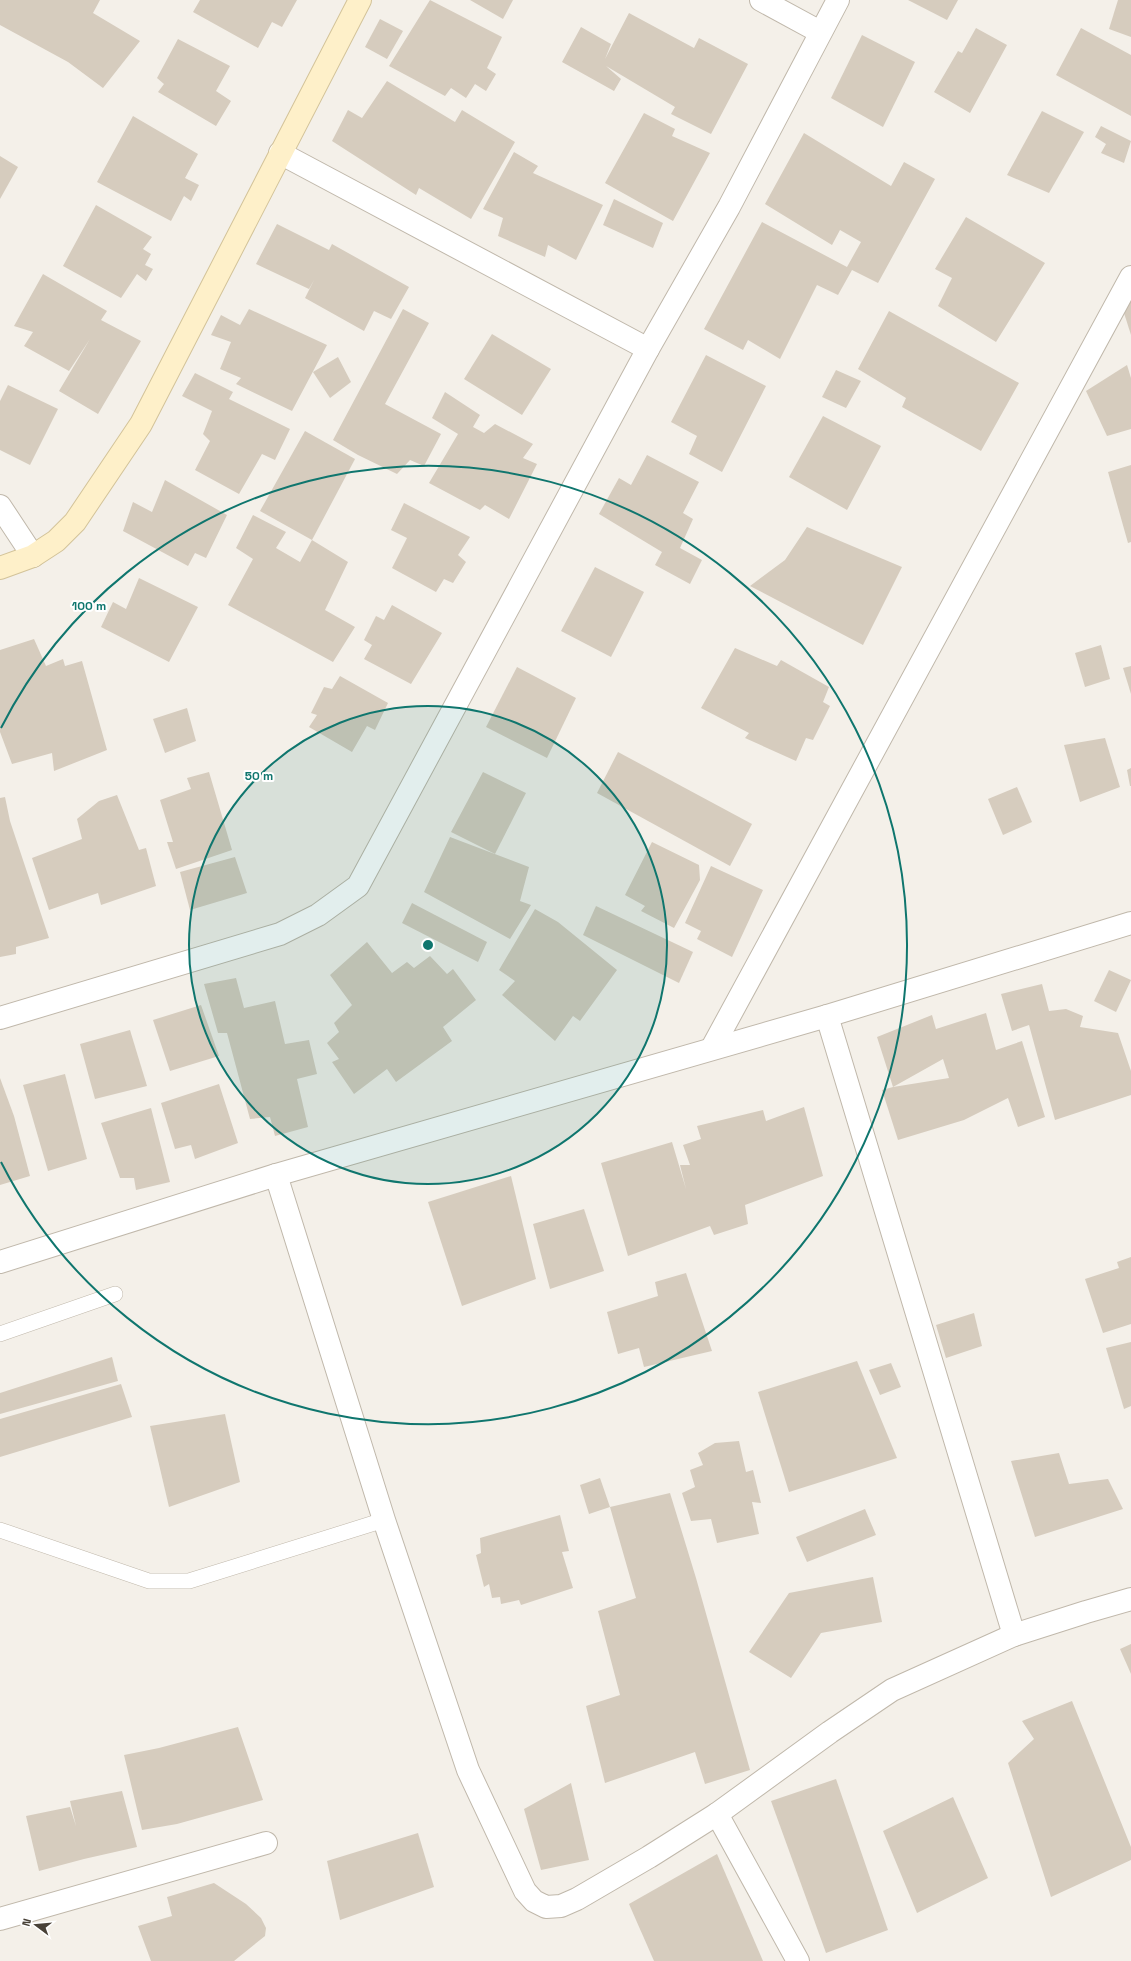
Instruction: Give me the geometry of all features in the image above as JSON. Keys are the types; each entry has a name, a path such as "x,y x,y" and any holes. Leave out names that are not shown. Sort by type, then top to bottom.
{"street":[{"path":"0,568 34,556 56,541 75,522 141,424 360,0"},
{"path":"761,0 820,32"},
{"path":"0,1018 280,934 318,915 358,886 648,349 729,207 838,0"},
{"path":"280,153 648,349"},
{"path":"712,1048 1131,276"},
{"path":"0,506 34,556"},
{"path":"0,1262 276,1175 827,1016 1131,923"},
{"path":"827,1016 1014,1636"},
{"path":"276,1175 384,1520 468,1770 525,1891 534,1901 546,1906 561,1906 577,1899 650,1857 717,1814 830,1732 892,1690 1014,1636 1131,1599"},
{"path":"717,1814 798,1961"},
{"path":"0,1919 266,1843"}],"lane":[{"path":"0,1334 115,1294"},
{"path":"0,1530 149,1581 189,1581 384,1520"}],"building":[{"path":"0,0 100,0 93,13 140,41 103,88 68,62 0,25"},
{"path":"200,0 297,0 282,27 272,22 258,48 193,12"},
{"path":"430,0 502,37 487,68 496,74 486,91 475,84 466,98 451,88 445,96 389,66"},
{"path":"470,0 513,0 503,19"},
{"path":"908,0 958,0 947,20"},
{"path":"1118,0 1131,0 1131,37 1109,29"},
{"path":"629,13 694,48 699,38 748,64 711,134 671,114 675,107 606,66 621,79 614,91 562,62 581,27 611,44 605,59"},
{"path":"380,19 403,31 387,59 365,47"},
{"path":"976,28 1007,45 970,113 934,92 958,51 962,53"},
{"path":"1081,28 1131,55 1131,116 1056,75"},
{"path":"862,35 915,62 883,127 831,98"},
{"path":"178,39 230,66 216,91 231,101 216,126 158,92 164,84 157,78"},
{"path":"387,81 455,122 462,110 515,142 471,219 419,188 416,195 332,141 348,110 362,118"},
{"path":"1042,111 1084,132 1049,193 1007,175"},
{"path":"644,113 675,129 672,136 710,153 673,221 605,183"},
{"path":"133,116 198,154 185,178 199,185 191,201 184,196 171,221 97,182"},
{"path":"1101,126 1131,141 1124,163 1101,153 1106,144 1095,137"},
{"path":"804,133 891,186 904,162 935,179 878,283 852,270 838,295 817,285 780,359 748,340 743,350 704,329 762,222 847,267 861,242 840,230 832,245 765,204"},
{"path":"514,152 538,166 533,173 603,205 576,260 548,245 545,257 498,236 503,218 483,209"},
{"path":"0,156 18,167 0,199"},
{"path":"614,199 663,223 653,248 603,225"},
{"path":"96,205 152,237 143,249 151,254 145,265 153,269 146,281 137,274 121,298 63,266"},
{"path":"966,217 1045,263 996,342 938,306 952,278 935,269"},
{"path":"277,224 329,250 332,244 409,287 391,319 374,311 364,331 305,298 314,280 309,289 256,264"},
{"path":"43,274 107,311 101,320 141,341 98,414 59,391 90,339 69,371 24,346 33,332 14,326"},
{"path":"1131,301 1131,335 1124,313"},
{"path":"249,309 327,345 292,411 236,384 241,378 220,369 231,342 211,335 221,315 240,325"},
{"path":"403,309 429,323 385,404 441,434 424,466 410,460 397,474 358,455 333,440"},
{"path":"889,311 1019,383 981,451 902,407 906,398 858,369"},
{"path":"492,334 551,369 522,415 464,379"},
{"path":"706,355 766,386 722,472 689,454 697,436 671,422"},
{"path":"338,357 351,382 330,398 313,372"},
{"path":"1127,365 1131,378 1131,429 1107,436 1086,391"},
{"path":"836,370 861,381 846,408 822,397"},
{"path":"195,373 233,392 229,399 290,429 275,460 262,454 239,494 195,470 210,441 203,434 212,411 182,396"},
{"path":"8,385 58,409 30,465 0,450 0,401"},
{"path":"445,392 480,415 473,427 484,433 495,424 533,444 523,458 537,464 509,519 485,505 480,510 429,483 458,434 432,418"},
{"path":"823,416 881,446 847,510 789,477"},
{"path":"305,431 355,459 312,540 260,511"},
{"path":"647,455 699,482 683,513 693,519 680,548 702,560 690,584 655,565 662,552 599,514 619,478 631,485"},
{"path":"1131,465 1131,542 1128,543 1108,472"},
{"path":"165,480 227,515 206,558 195,553 188,566 123,531 133,502 152,512"},
{"path":"404,503 470,537 458,555 466,562 453,583 444,579 436,592 392,568 407,538 391,530"},
{"path":"253,515 286,532 276,548 300,562 312,540 348,562 325,610 355,627 333,662 228,605 253,559 236,548"},
{"path":"807,527 902,567 863,645 750,586 785,560"},
{"path":"595,567 644,592 611,657 561,631"},
{"path":"139,578 198,607 169,662 101,627 113,602 126,609"},
{"path":"392,605 442,633 411,684 364,659 372,645 364,640 376,616 384,620"},
{"path":"34,639 46,666 63,659 65,666 82,661 107,750 54,771 52,753 12,764 0,732 0,650"},
{"path":"1101,645 1110,679 1085,687 1075,653"},
{"path":"735,648 777,666 781,660 829,687 823,702 830,706 813,740 806,738 796,761 745,738 749,733 701,708"},
{"path":"1131,666 1131,694 1123,668"},
{"path":"517,667 576,698 547,758 486,727"},
{"path":"340,676 388,703 375,730 367,726 352,752 309,727 317,715 311,713 324,687 332,689"},
{"path":"187,708 196,741 165,753 153,719"},
{"path":"1105,738 1120,787 1080,802 1064,745"},
{"path":"618,752 752,824 730,866 597,793"},
{"path":"1131,768 1131,786 1130,786 1127,770"},
{"path":"209,772 232,850 176,869 167,842 173,842 160,800 191,789 187,778"},
{"path":"483,772 526,793 495,854 451,832"},
{"path":"1017,787 1032,822 1003,835 988,799"},
{"path":"117,795 139,850 146,848 156,886 101,905 98,893 49,910 32,858 82,839 77,819 99,801"},
{"path":"5,797 10,821 49,938 16,947 16,954 0,957 0,798"},
{"path":"450,837 529,867 520,901 531,905 510,939 424,892"},
{"path":"652,842 699,865 700,880 674,928 641,911 645,906 625,895"},
{"path":"235,857 247,893 190,910 180,872"},
{"path":"711,866 763,890 732,957 697,939 701,931 685,923"},
{"path":"412,903 487,942 478,962 402,923"},
{"path":"596,906 693,952 679,983 583,935"},
{"path":"535,909 558,922 617,970 580,1021 573,1016 555,1041 502,995 515,981 499,970"},
{"path":"367,942 392,973 407,962 414,968 430,956 447,974 453,969 476,1000 443,1027 452,1041 396,1082 387,1069 354,1094 332,1062 339,1059 327,1043 339,1032 334,1023 352,1005 330,975"},
{"path":"1109,970 1131,980 1116,1012 1094,1001"},
{"path":"236,978 244,1008 275,1001 285,1044 309,1040 317,1074 297,1079 308,1127 275,1136 270,1117 250,1119 227,1033 218,1033 204,984"},
{"path":"1042,984 1049,1011 1066,1009 1083,1016 1080,1027 1118,1033 1131,1071 1131,1095 1055,1120 1029,1025 1012,1031 1001,994"},
{"path":"201,1005 219,1056 170,1071 153,1020"},
{"path":"986,1013 996,1050 1022,1041 1045,1117 1018,1127 1008,1098 964,1120 898,1140 882,1090 893,1087 877,1037 932,1015 936,1029","holes":["943,1059 949,1078 893,1087"]},
{"path":"130,1030 147,1086 95,1099 80,1044"},
{"path":"65,1074 87,1159 48,1171 23,1085"},
{"path":"0,1078 14,1116 30,1176 0,1185"},
{"path":"219,1084 238,1143 195,1159 191,1145 175,1149 161,1103"},
{"path":"804,1107 823,1176 745,1205 748,1224 714,1235 710,1226 628,1256 601,1163 672,1142 686,1189 680,1165 690,1165 683,1145 701,1139 697,1126 763,1110 766,1121"},
{"path":"151,1108 170,1182 136,1190 134,1178 120,1178 101,1123"},
{"path":"511,1176 536,1279 462,1306 428,1202"},
{"path":"584,1209 604,1271 550,1289 533,1224"},
{"path":"1131,1257 1131,1324 1103,1333 1085,1279 1119,1268 1117,1262"},
{"path":"686,1273 712,1351 644,1367 639,1348 618,1354 607,1312 658,1296 655,1282"},
{"path":"974,1313 982,1346 946,1358 936,1325"},
{"path":"1131,1342 1131,1406 1124,1409 1106,1348"},
{"path":"112,1357 118,1381 0,1414 0,1393"},
{"path":"857,1361 897,1458 789,1492 758,1392"},
{"path":"891,1363 901,1387 880,1395 869,1370"},
{"path":"121,1384 132,1417 0,1457 0,1419"},
{"path":"225,1414 240,1482 169,1507 150,1426"},
{"path":"739,1441 746,1472 753,1470 761,1503 752,1502 759,1534 717,1543 711,1519 691,1521 682,1493 695,1487 690,1470 703,1465 698,1453 715,1443"},
{"path":"1059,1453 1069,1484 1108,1479 1123,1509 1035,1537 1011,1461"},
{"path":"600,1478 610,1507 589,1514 580,1485"},
{"path":"670,1493 696,1578 750,1770 705,1784 695,1752 605,1783 586,1706 620,1695 598,1611 636,1598 610,1507"},
{"path":"865,1509 876,1535 807,1562 796,1537"},
{"path":"560,1515 569,1551 562,1552 573,1588 521,1605 519,1600 501,1604 500,1597 492,1598 489,1584 484,1587 476,1555 481,1553 480,1538"},
{"path":"873,1577 882,1622 821,1633 791,1678 749,1652 789,1593"},
{"path":"1131,1644 1131,1674 1120,1649"},
{"path":"1072,1701 1131,1847 1131,1860 1051,1897 1008,1763 1034,1739 1022,1721"},
{"path":"238,1727 263,1800 177,1824 142,1830 124,1755 159,1748"},
{"path":"836,1779 888,1930 826,1953 771,1801"},
{"path":"571,1783 589,1860 541,1870 524,1809"},
{"path":"122,1791 137,1847 39,1871 26,1816 70,1807 76,1826 70,1801"},
{"path":"953,1797 988,1878 917,1913 883,1831"},
{"path":"418,1833 434,1887 340,1920 327,1861"},
{"path":"717,1854 763,1961 654,1961 629,1904"},
{"path":"214,1883 246,1904 261,1918 266,1928 265,1936 234,1961 151,1961 138,1926 172,1916 167,1897"}]}
